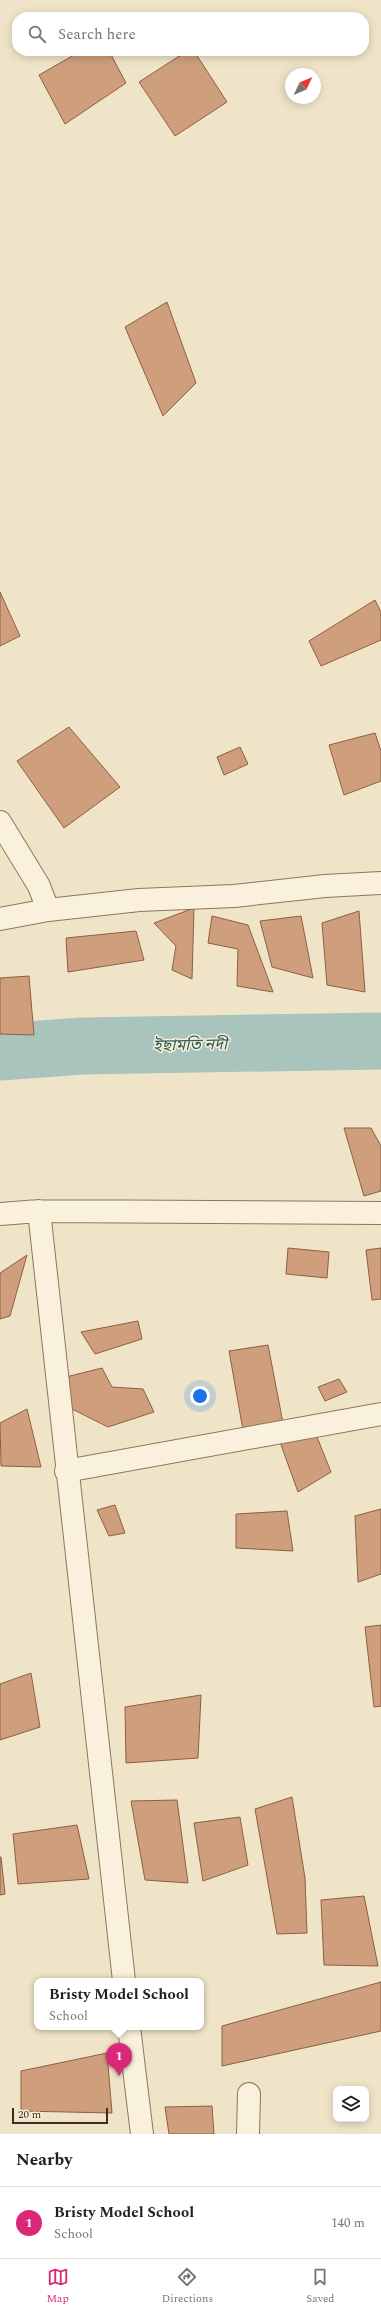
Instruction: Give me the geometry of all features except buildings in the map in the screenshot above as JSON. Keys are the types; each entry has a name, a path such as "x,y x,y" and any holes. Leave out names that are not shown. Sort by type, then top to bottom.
{"street":[{"path":"0,822 39,886 48,910"},
{"path":"0,919 48,910 139,900 234,896 324,886 381,883"},
{"path":"39,1211 66,1471 124,1978"},
{"path":"0,1214 39,1211 381,1213"},
{"path":"66,1471 381,1414"},
{"path":"129,2030 142,2134"},
{"path":"248,2134 249,2094"}],"waterway":[{"name":"ইছামতি নদী","path":"0,1052 82,1046 381,1041"}],"place":[{"name":"Bristy Model School","path":"119,2076"}]}
